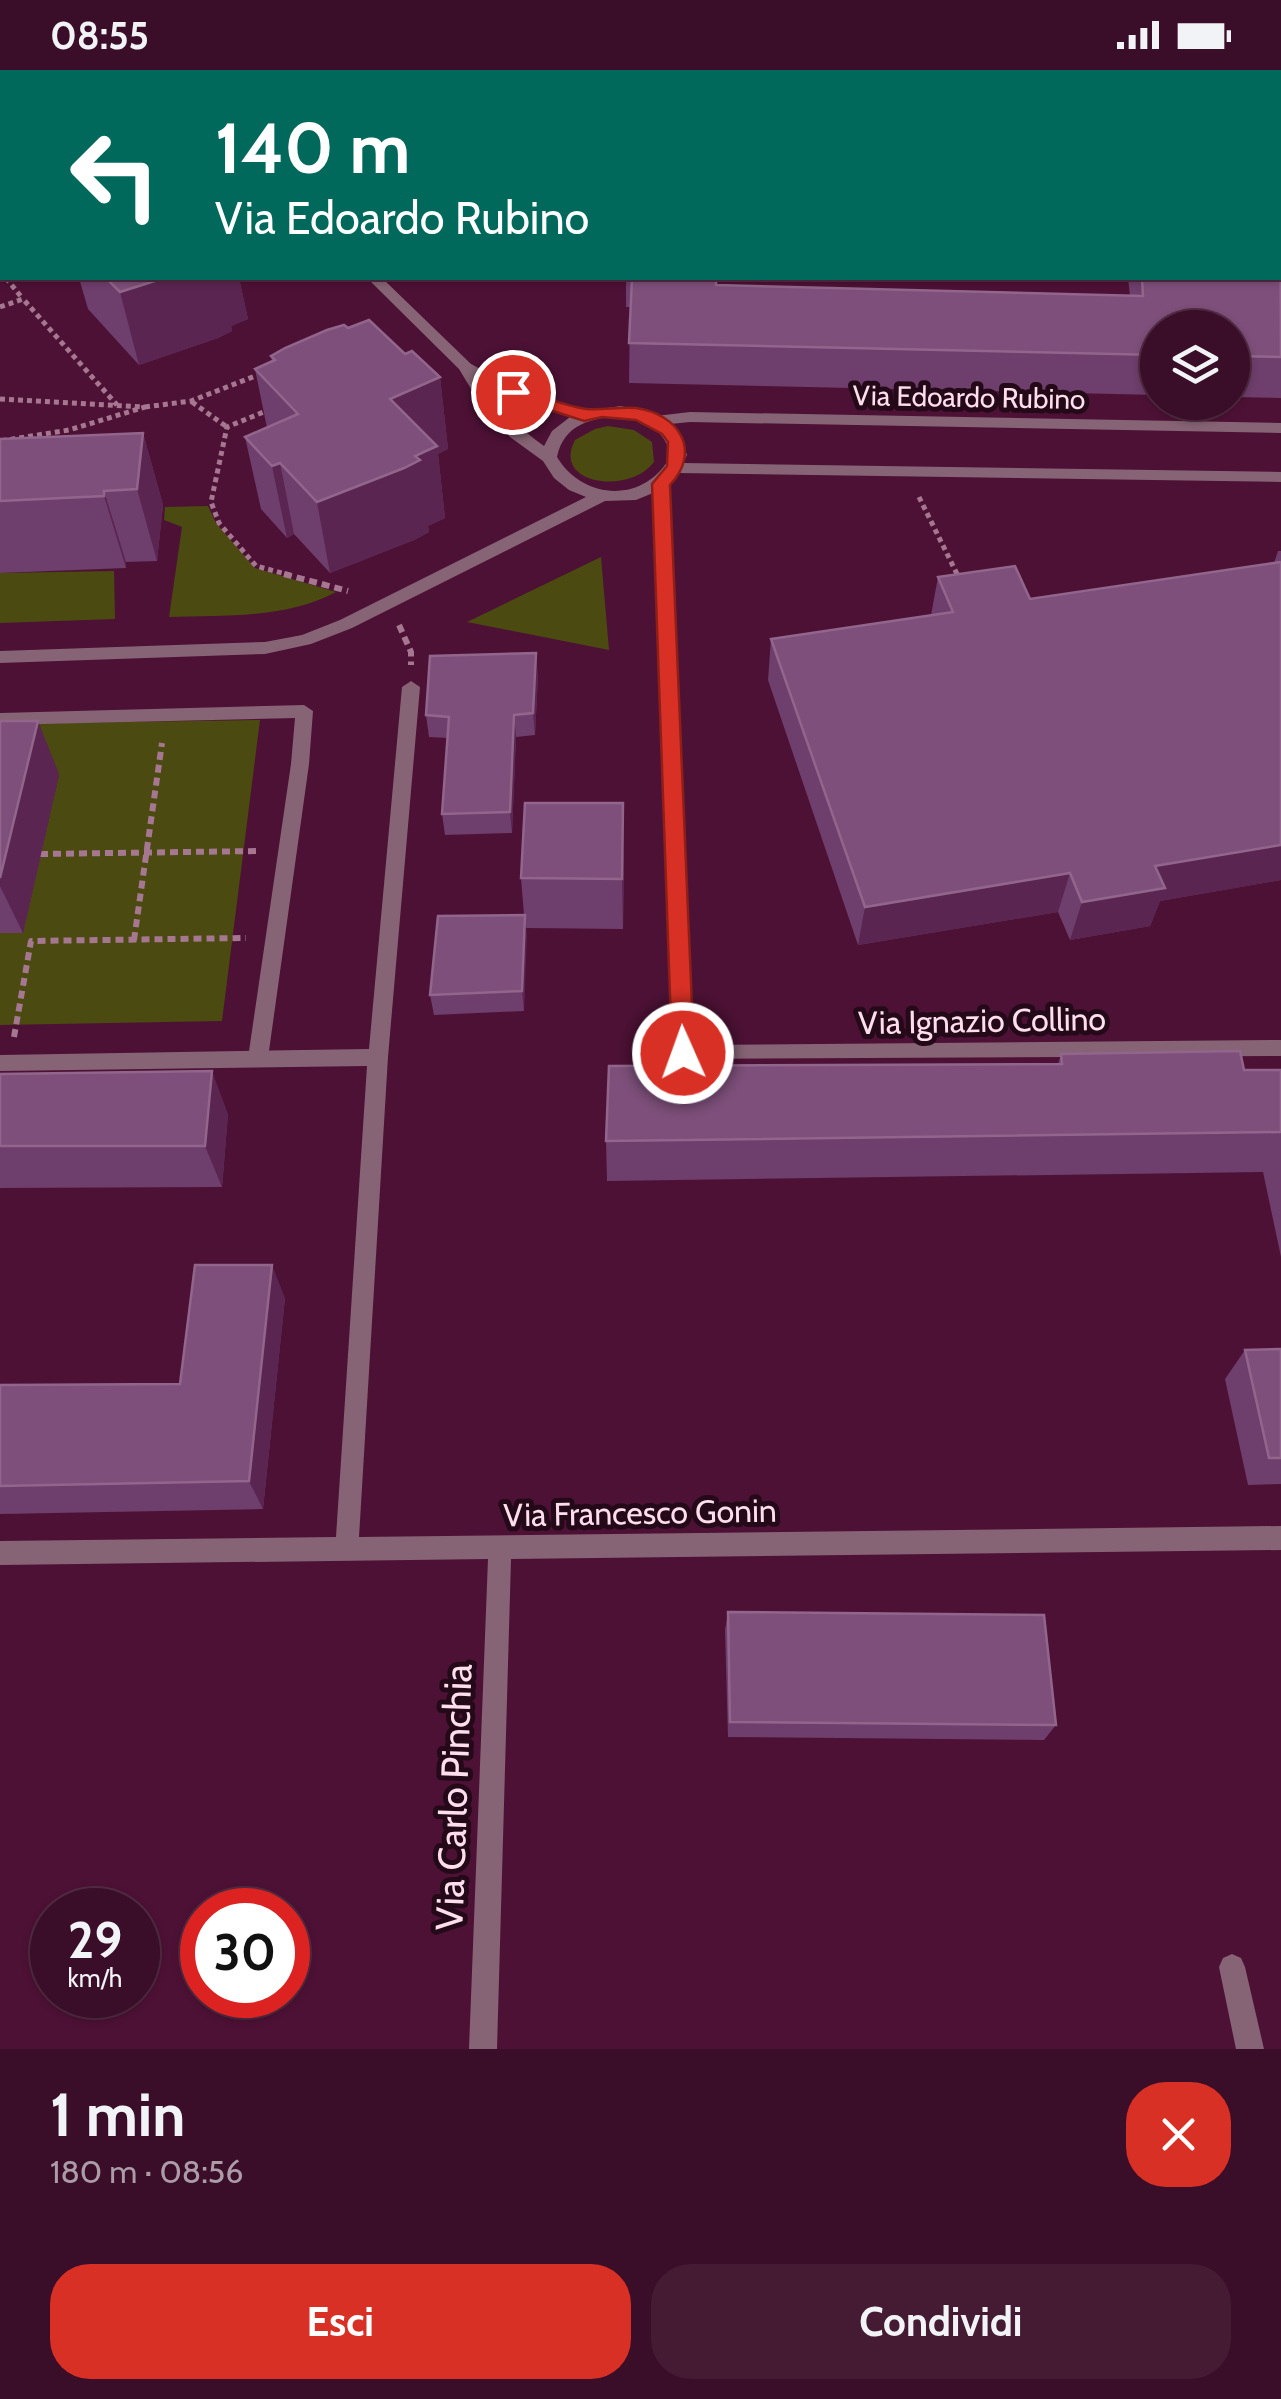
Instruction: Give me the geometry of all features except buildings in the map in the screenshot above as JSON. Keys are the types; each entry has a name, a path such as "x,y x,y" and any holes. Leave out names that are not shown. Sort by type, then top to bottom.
{"street":[{"name":"Via Edoardo Rubino","path":"376,280 465,366 513,392 584,416 621,411 656,421 690,417 1281,428"},
{"name":"Via Edoardo Rubino","path":"465,366 484,399 515,434 549,457 565,482 602,496"},
{"path":"549,457 558,433 584,416"},
{"path":"0,656 265,648 327,632 602,496 644,492 661,484 676,468 677,442 656,421"},
{"path":"676,468 1281,478"},
{"name":"Via Ignazio Collino","path":"661,484 683,1053 1281,1048"},
{"path":"346,1549 378,1057 411,687"},
{"path":"0,719 304,711 258,1058"},
{"path":"5,1063 378,1057"},
{"name":"Via Francesco Gonin","path":"0,1553 1281,1538"},
{"name":"Via Carlo Pinchia","path":"483,2049 500,1548"},
{"path":"1232,1967 1250,2049"}],"path":[{"path":"8,280 117,406"},
{"path":"0,308 23,299"},
{"path":"0,399 145,407 192,401 265,372"},
{"path":"192,401 227,427"},
{"path":"227,427 280,406"},
{"path":"0,441 69,430 145,407"},
{"path":"227,427 212,502 219,523 256,566 389,602 411,652 411,687"},
{"path":"918,490 965,591"},
{"path":"134,940 166,714"},
{"path":"40,854 146,856 288,850"},
{"path":"5,1063 31,941 276,938"}],"shaded area":[{"path":"608,426 634,430 652,442 654,462 628,479 596,480 583,475 574,467 571,455 575,440"},
{"path":"208,506 216,523 255,568 336,592 276,611 169,617 182,527 164,520 165,507"},
{"path":"601,557 609,650 467,622"},
{"path":"114,571 115,619 0,623 0,573"},
{"path":"260,720 222,1021 0,1025 0,933 23,933 59,775 0,724"}],"route":[{"path":"513,392 584,416 621,411 639,414 656,421 677,442 676,468 661,484 683,1053"}]}
